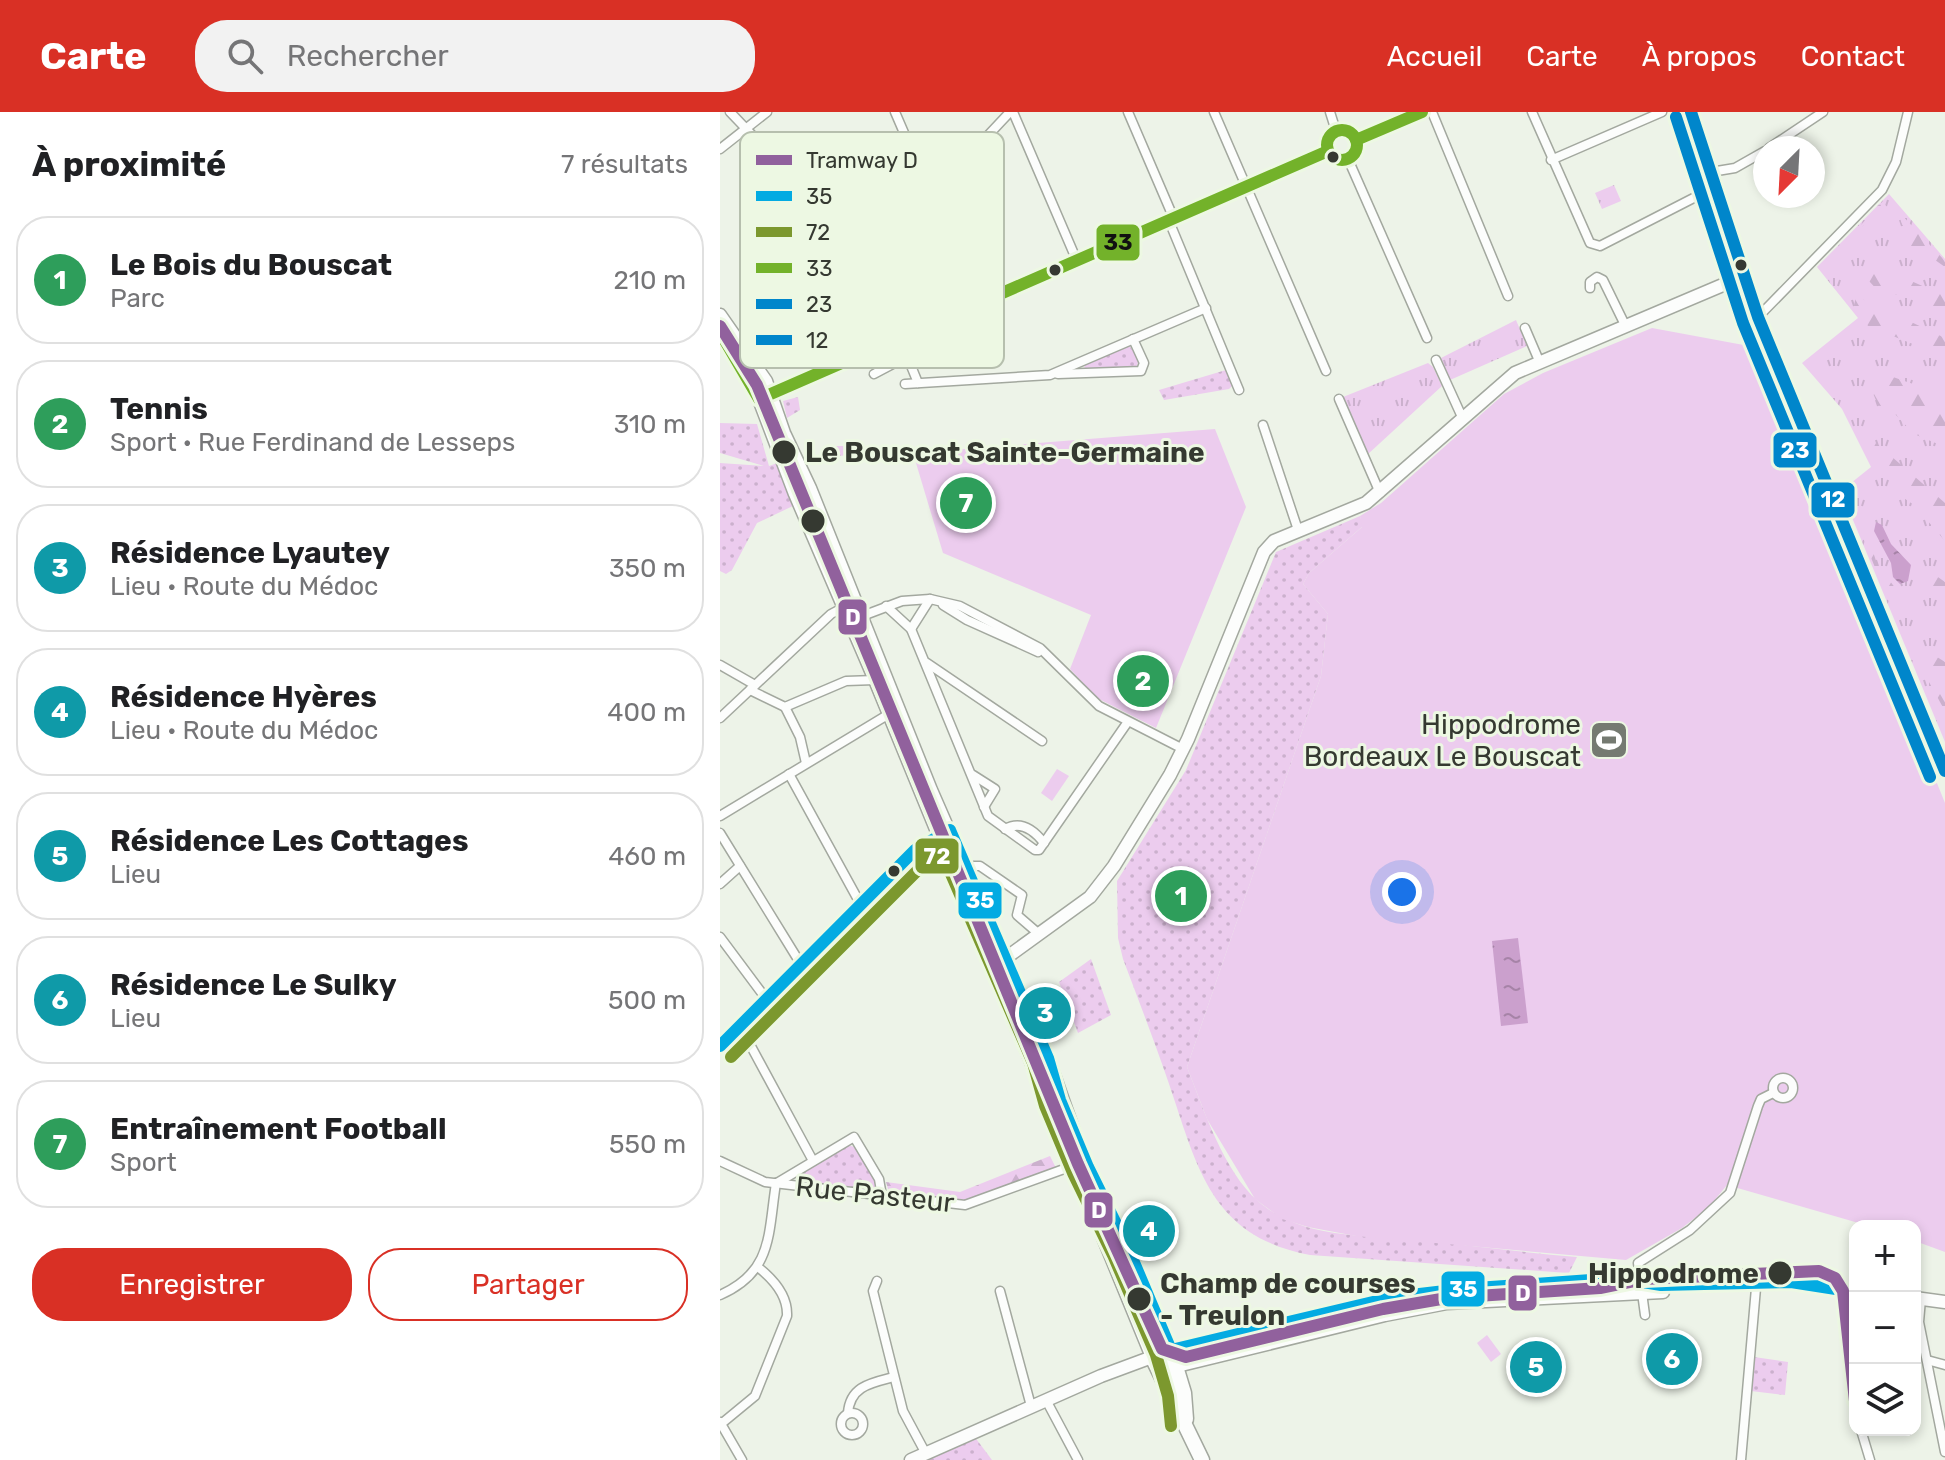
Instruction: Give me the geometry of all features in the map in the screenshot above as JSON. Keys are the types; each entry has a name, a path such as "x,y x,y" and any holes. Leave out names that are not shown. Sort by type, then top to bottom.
{"main road":[{"path":"1171,1350 1186,1404 1187,1424"},
{"path":"1152,1357 1202,1460"}],"street":[{"path":"730,112 747,132"},
{"path":"741,132 767,112"},
{"path":"895,112 904,132"},
{"path":"992,132 1012,112 1077,261"},
{"path":"1128,112 1239,390"},
{"path":"1214,112 1326,371"},
{"path":"1330,112 1336,131"},
{"path":"1356,140 1422,112"},
{"path":"1432,112 1508,296"},
{"path":"1532,112 1590,243 1595,246 1715,187"},
{"path":"1551,160 1662,112"},
{"path":"1691,112 1758,317 1945,771"},
{"path":"1787,136 1823,112"},
{"path":"1758,317 1882,190 1896,162 1908,112"},
{"path":"1336,131 1348,131 1356,140 1356,151 1348,159 1336,159 1328,151 1327,141 1336,131"},
{"path":"720,149 740,133"},
{"path":"1004,293 1328,151"},
{"path":"1711,172 1735,168 1753,157"},
{"path":"1348,159 1427,338"},
{"path":"992,970 1067,916 1099,888 1170,775 1264,552 1274,541 1366,503 1506,379 1744,276"},
{"path":"1590,288 1590,282 1597,277 1603,280 1626,327"},
{"path":"1050,375 1206,308"},
{"path":"720,315 740,343"},
{"path":"1525,328 1540,363"},
{"path":"720,332 740,361"},
{"path":"905,384 1141,371 1144,363 1133,339"},
{"path":"1436,360 1462,417"},
{"path":"745,368 765,396"},
{"path":"757,368 842,608 875,680 1152,1357 1168,1371 1186,1404"},
{"path":"765,396 829,368"},
{"path":"874,374 885,368"},
{"path":"912,368 918,383"},
{"path":"1339,399 1380,493"},
{"path":"1263,425 1298,530"},
{"path":"778,433 857,602 968,873 1006,957 1088,1167 1128,1248 1171,1350"},
{"path":"848,622 902,601 934,601 1009,634 1053,661 1087,698 1127,723 1183,749"},
{"path":"911,629 934,601"},
{"path":"720,718 842,608 857,602"},
{"path":"886,606 911,629 988,816 1037,851 1127,723"},
{"path":"925,662 1042,741"},
{"path":"720,665 785,707 800,737 806,763"},
{"path":"785,707 846,681 875,680"},
{"path":"940,696 952,680"},
{"path":"720,816 889,714"},
{"path":"789,774 861,905"},
{"path":"972,774 995,789 984,807"},
{"path":"1005,829 1018,824 1028,828 1044,843"},
{"path":"720,1046 922,844 950,830"},
{"path":"720,833 802,966"},
{"path":"720,884 740,866"},
{"path":"968,873 973,866 980,866 1022,895 1017,915 1039,934"},
{"path":"720,937 767,1000"},
{"path":"740,1026 812,1159"},
{"path":"1645,1315 1639,1261 1674,1241 1730,1193 1761,1099 1773,1093"},
{"path":"720,1295 737,1288 759,1268 776,1183 812,1159 854,1137 879,1179 882,1196"},
{"name":"Rue Pasteur","path":"720,1161 776,1183 965,1205 1075,1165"},
{"path":"742,1460 720,1423 755,1396 787,1316 788,1305 779,1288 759,1268"},
{"path":"911,1460 1031,1406 1171,1350 1394,1297 1488,1286 1619,1278 1640,1287"},
{"path":"877,1281 873,1291 903,1411 925,1452"},
{"path":"1152,1357 1177,1366 1399,1312 1488,1299 1640,1287 1781,1282 1838,1287 1849,1291"},
{"path":"1751,1285 1837,1294 1849,1291"},
{"path":"1741,1460 1751,1285"},
{"path":"1000,1291 1031,1406"},
{"path":"1849,1292 1853,1364"},
{"path":"1394,1297 1399,1312"},
{"path":"1921,1299 1945,1302"},
{"path":"1921,1332 1945,1452"},
{"path":"1927,1360 1945,1365"},
{"path":"848,1413 856,1390 894,1377"},
{"path":"1934,1398 1945,1397"},
{"path":"1046,1400 1078,1460"},
{"path":"1863,1436 1870,1460"}],"green space":[{"path":"1614,185 1621,201 1602,209 1595,193"},
{"path":"1889,194 1945,259 1945,742 1841,491 1871,467 1842,409 1802,363 1858,318 1817,267"},
{"path":"1883,201 1886,206 1882,216 1871,217 1841,251 1836,252"},
{"path":"1898,211 1945,261 1945,267 1928,255 1919,257 1909,249"},
{"path":"1875,265 1945,296 1945,317 1907,295 1881,294 1869,281"},
{"path":"1856,296 1945,338 1945,357 1868,326 1854,306"},
{"path":"1516,320 1527,346 1450,380 1441,358"},
{"name":"Hippodrome Bordeaux Le Bouscat","path":"1652,328 1749,346 1760,345 1945,803 1945,1252 1921,1243 1921,1220 1849,1220 1727,1185 1709,1207 1682,1228 1626,1260 1356,1236 1282,1219 1255,1199 1207,1119 1187,1067 1321,676 1328,614 1303,584 1309,573 1362,527 1360,516 1381,503 1504,394 1543,373"},
{"path":"1129,345 1139,360 1136,368 1085,369 1084,364"},
{"path":"1428,363 1442,386 1367,455 1343,397"},
{"path":"1226,370 1233,385 1229,389 1164,400 1159,390"},
{"path":"1893,377 1916,385 1945,403 1945,447 1914,434 1895,414 1878,405 1869,384 1875,378"},
{"path":"798,397 800,410 787,418 783,401"},
{"path":"720,423 757,424 769,466 780,462 795,505 757,523 732,570 726,574 720,571 720,463 764,466 720,453"},
{"path":"1215,429 1246,507 1156,728 1097,698 1070,669 1091,615 943,553 913,453"},
{"path":"1876,443 1945,503 1945,541 1914,505 1895,492 1897,479 1890,468 1869,456"},
{"path":"833,446 895,446 901,453 834,456"},
{"path":"1360,516 1363,526 1309,573 1303,584 1328,614 1321,676 1187,1067 1216,1138 1235,1174 1258,1201 1276,1214 1295,1223 1338,1233 1577,1257 1569,1273 1310,1255 1276,1246 1249,1232 1228,1214 1199,1168 1123,959 1118,938 1117,881 1186,770 1276,552"},
{"path":"1857,523 1865,527 1877,564 1899,593 1897,602 1889,602"},
{"path":"1935,575 1945,582 1945,601 1933,599 1925,587"},
{"path":"1929,652 1945,662 1945,711 1919,664"},
{"path":"1057,769 1069,776 1052,801 1041,793"},
{"path":"1091,959 1111,1015 1078,1033 1059,982"},
{"path":"848,1145 860,1149 877,1182 875,1190 800,1181 799,1172"},
{"path":"1050,1156 1056,1168 965,1201 889,1192 886,1182 960,1192"},
{"path":"1604,1282 1605,1289 1413,1304 1412,1298"},
{"path":"1380,1304 1381,1311 1194,1357 1193,1350"},
{"path":"1487,1335 1501,1354 1491,1362 1477,1343"},
{"path":"1754,1357 1788,1362 1785,1395 1751,1391"},
{"path":"974,1436 992,1460 929,1460 927,1457"}],"water":[{"path":"1876,522 1882,525 1891,544 1911,565 1908,581 1900,584 1893,577 1891,563 1874,531"},
{"path":"1518,938 1528,1023 1501,1026 1492,941"}],"tram line":[{"name":"D","path":"720,326 740,358"},
{"name":"D","path":"746,368 757,385 1078,1164 1162,1349 1186,1357 1383,1309 1447,1298 1600,1288 1644,1279 1819,1271 1835,1278 1843,1291 1851,1364"}],"transit line":[{"name":"33","path":"1356,140 1422,112"},
{"name":"12","path":"1691,112 1758,317 1945,771"},
{"name":"23","path":"1676,117 1743,323 1930,777"},
{"name":"33","path":"1342,130 1353,134 1357,145 1353,156 1342,160 1331,156 1327,145 1331,134 1342,130"},
{"name":"33","path":"1004,292 1328,151"},
{"name":"33","path":"720,332 740,366"},
{"name":"33","path":"741,368 759,399 830,368"},
{"name":"35","path":"720,1046 915,850 950,830 1048,1058 1060,1100 1088,1167 1128,1248 1171,1350 1394,1297 1462,1289 1619,1278 1661,1285 1791,1282 1849,1291"},
{"name":"72","path":"731,1057 925,863 942,853 1033,1063 1045,1106 1073,1173 1156,1355 1168,1396 1171,1426"}],"place":[{"name":"Le Bouscat Sainte-Germaine","path":"784,452"},
{"name":"Entraînement Football","path":"966,503"},
{"name":"Tennis","path":"1143,681"},
{"name":"Hippodrome Bordeaux Le Bouscat","path":"1609,740"},
{"name":"Le Bois du Bouscat","path":"1181,896"},
{"name":"Résidence Lyautey","path":"1045,1013"},
{"name":"Résidence Hyères","path":"1149,1231"},
{"name":"Hippodrome","path":"1780,1273"},
{"name":"Champ de courses - Treulon","path":"1139,1299"},
{"name":"Résidence Le Sulky","path":"1672,1359"},
{"name":"Résidence Les Cottages","path":"1536,1367"}]}
